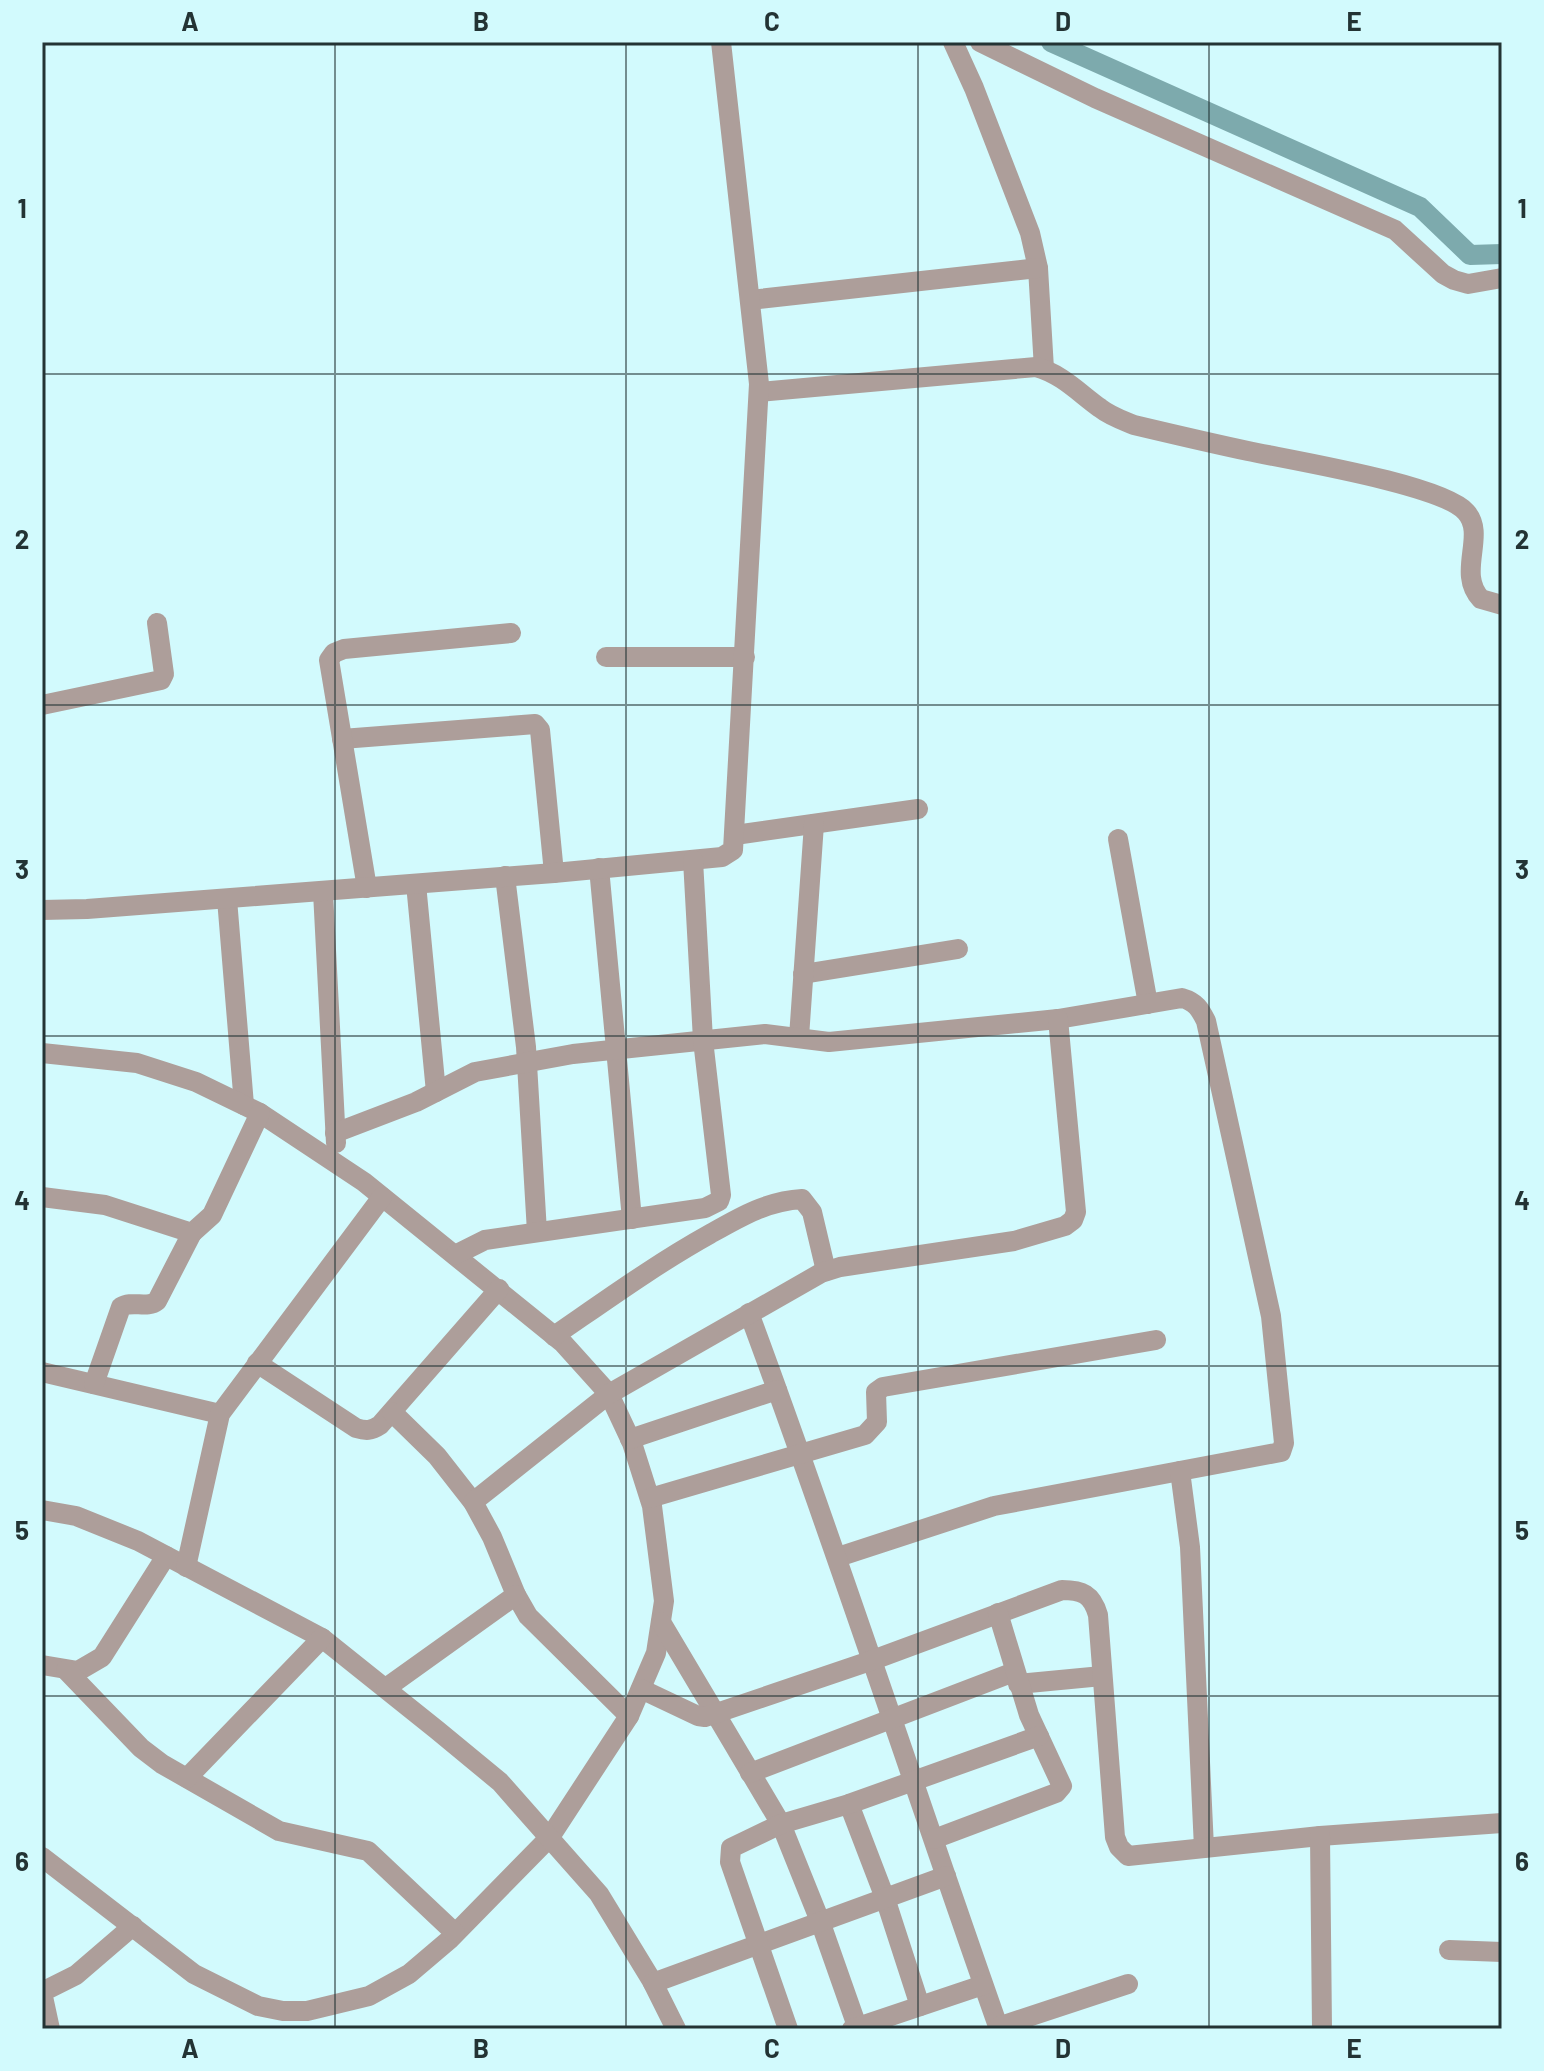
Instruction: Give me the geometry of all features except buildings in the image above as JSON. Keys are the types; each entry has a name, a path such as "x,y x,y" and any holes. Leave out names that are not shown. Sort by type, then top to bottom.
{"street":[{"path":"42,910 323,892 693,860 729,854 735,845 759,392 721,42"},
{"path":"953,42 1030,233 1038,268 1044,369"},
{"path":"980,42 1095,98 1395,230 1443,274 1454,280 1468,284 1502,278"},
{"path":"750,300 1038,268"},
{"path":"759,392 1036,367 1044,369 1059,376 1100,409 1134,425 1398,483 1457,504 1472,522 1471,585 1481,599 1502,605"},
{"path":"42,705 161,680 164,674 157,623"},
{"path":"367,888 328,667 334,653 344,649 511,633"},
{"path":"606,657 745,657"},
{"path":"342,739 535,724 540,730 554,873"},
{"path":"735,835 918,809"},
{"path":"799,1037 814,824"},
{"path":"1118,839 1148,1004"},
{"path":"455,1255 485,1240 705,1208 719,1201 721,1195 703,1040 693,860"},
{"path":"599,868 632,1219"},
{"path":"505,876 527,1062 537,1232"},
{"path":"416,884 436,1092"},
{"path":"323,892 337,1164"},
{"path":"94,1384 121,1307 125,1304 152,1305 157,1301 192,1233 212,1215 252,1109 227,899"},
{"path":"803,974 958,949"},
{"path":"335,1133 416,1102 475,1072 527,1062 614,1049 765,1034 829,1042 1058,1019 1182,998 1191,1000 1206,1021 1271,1316 1284,1443 1281,1452 994,1506 838,1557"},
{"path":"473,1502 609,1394 826,1271 1014,1241 1065,1226 1073,1220 1076,1212 1058,1019"},
{"path":"42,1053 137,1063 196,1082 252,1109 382,1197 554,1336 589,1369 609,1394 630,1439 650,1498 664,1601 656,1653 629,1716 550,1837 455,1933 409,1974 369,1996 307,2011 283,2011 258,2006 194,1974 42,1857"},
{"path":"42,1197 105,1205 192,1233"},
{"path":"186,1567 220,1414 382,1197"},
{"path":"554,1336 664,1259 744,1215 781,1200 802,1199 812,1212 826,1271"},
{"path":"719,1201 744,1215"},
{"path":"257,1363 365,1431 380,1425 499,1289"},
{"path":"749,1313 838,1557 891,1721 998,2028 1128,1984"},
{"path":"650,1498 801,1455 869,1431 877,1422 876,1392 883,1387 1156,1340"},
{"path":"42,1372 220,1414"},
{"path":"630,1439 777,1390"},
{"path":"392,1412 437,1456 473,1502 528,1616 629,1716"},
{"path":"1180,1471 1190,1547 1204,1848"},
{"path":"42,1510 76,1516 138,1541 322,1638 386,1688 500,1782 599,1894 653,1983 676,2029"},
{"path":"42,1665 78,1671 91,1665 109,1649 166,1556"},
{"path":"641,1689 698,1716 715,1714 1062,1590 1078,1590 1089,1596 1098,1615 1115,1837 1128,1856 1320,1836 1502,1823"},
{"path":"386,1688 516,1595"},
{"path":"934,1839 1060,1790 1061,1780 1016,1678 998,1613"},
{"path":"661,1622 781,1824 820,1921 856,2028 983,1985"},
{"path":"187,1778 322,1638"},
{"path":"66,1670 141,1748 279,1831 368,1851 455,1933"},
{"path":"750,1773 1016,1678 1102,1676"},
{"path":"788,2029 730,1862 730,1851 734,1845 781,1824 849,1804 1039,1736"},
{"path":"849,1804 885,1898 920,2006"},
{"path":"1320,1836 1322,2029"},
{"path":"653,1983 946,1876"},
{"path":"50,2029 42,1992 76,1975 133,1926"},
{"path":"1449,1950 1502,1952"}],"waterway":[{"path":"1051,42 1420,207 1470,255 1502,254"}]}
